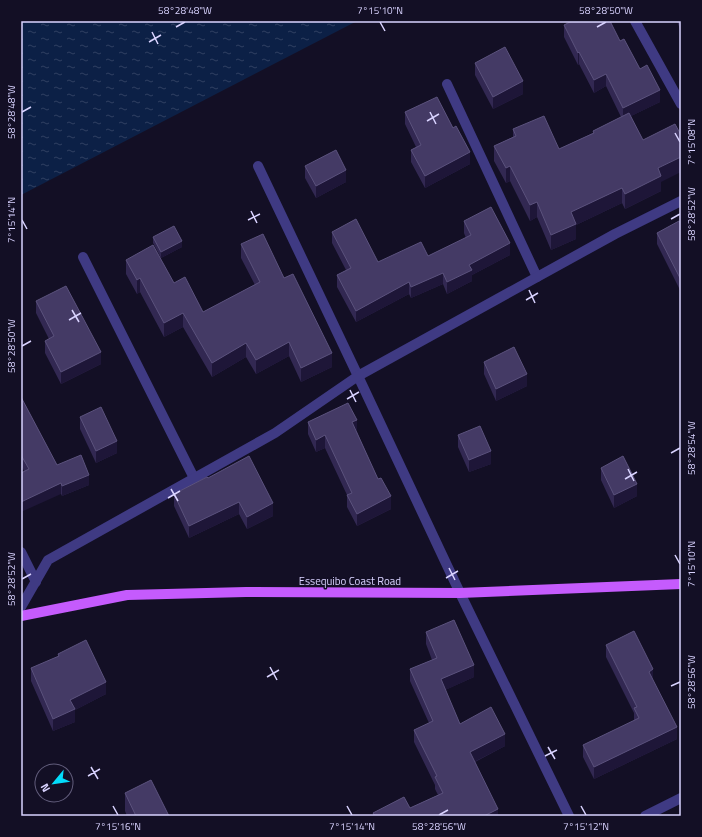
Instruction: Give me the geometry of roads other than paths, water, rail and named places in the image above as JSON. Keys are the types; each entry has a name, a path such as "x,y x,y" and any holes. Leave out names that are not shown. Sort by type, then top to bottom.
{"main road":[{"name":"Essequibo Coast Road","path":"21,616 127,595 246,592 460,593 681,584"}],"street":[{"path":"635,21 681,104"},
{"path":"446,84 537,277"},
{"path":"258,166 460,593 569,816"},
{"path":"21,608 48,560 275,432 358,376 615,234 681,201"},
{"path":"83,257 194,478"},
{"path":"21,552 36,582"},
{"path":"645,816 681,798"}],"water":[{"path":"21,21 357,21 21,195"}]}
